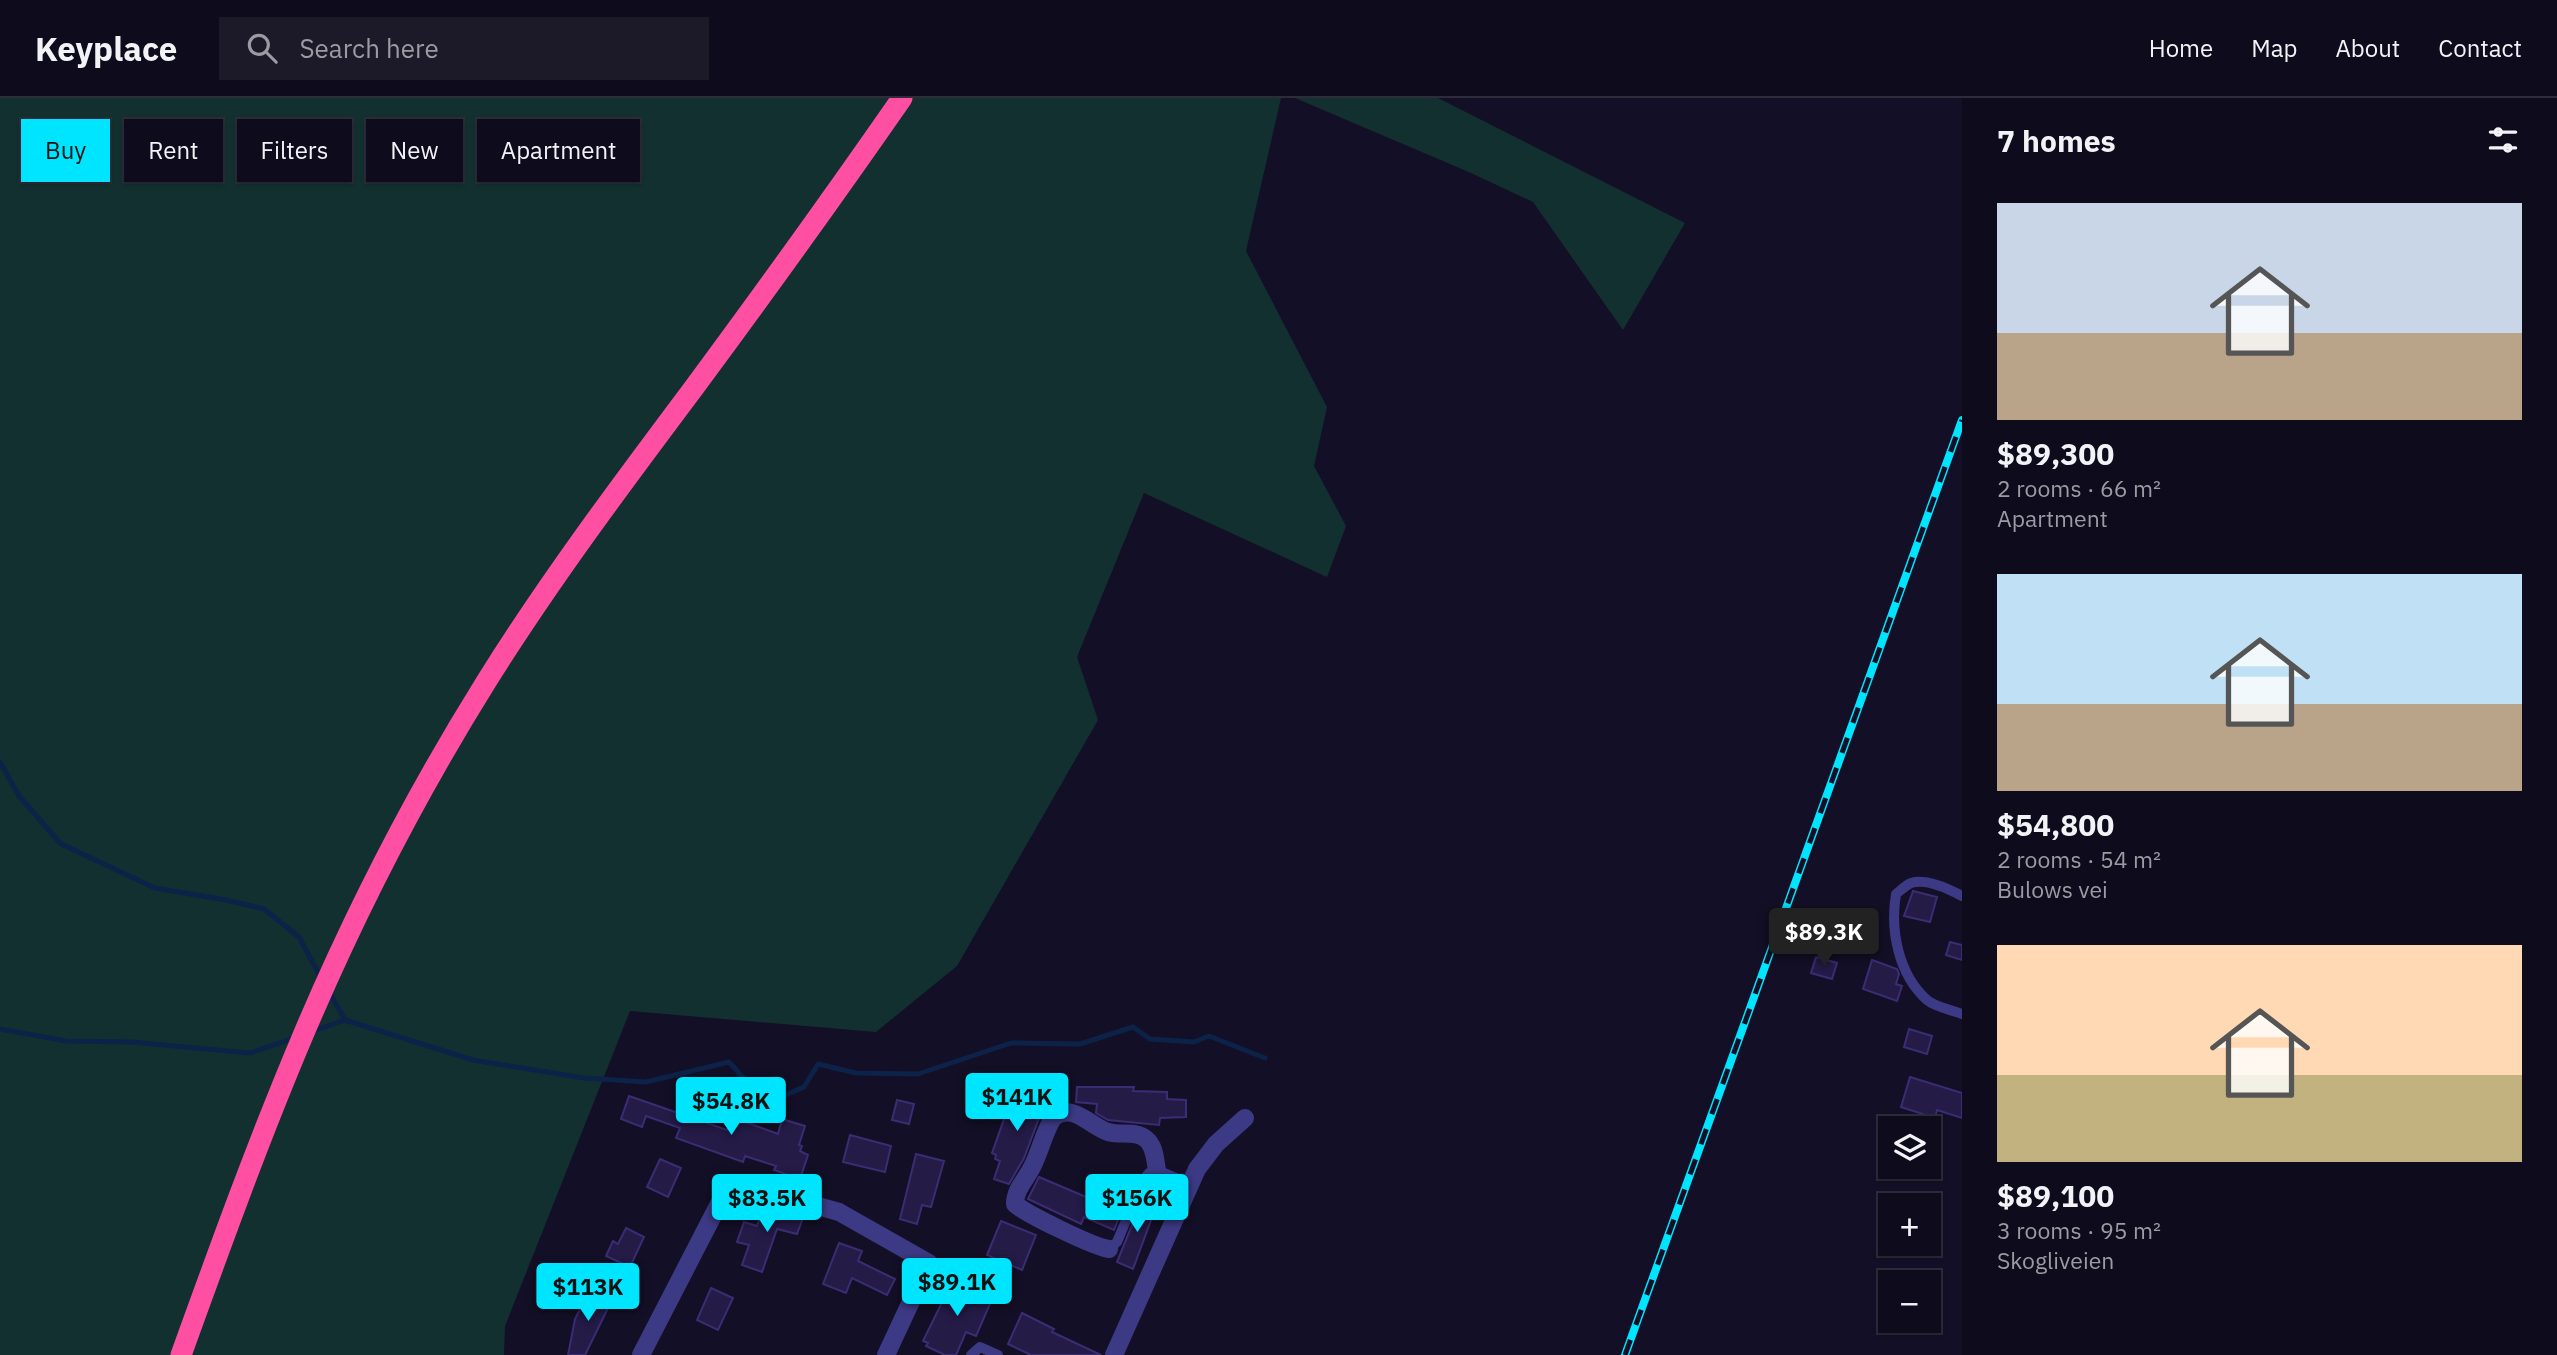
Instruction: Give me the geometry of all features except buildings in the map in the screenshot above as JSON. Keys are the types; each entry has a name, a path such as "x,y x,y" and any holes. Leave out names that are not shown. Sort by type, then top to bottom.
{"highway":[{"path":"166,1355 290,1031 342,918 421,768 475,676 549,562 761,275 886,98"},
{"path":"181,1355 255,1153 308,1024 376,879 431,776 485,684 559,571 813,225 902,98"}],"street":[{"path":"1109,1249 1027,1213 1015,1204 1015,1196 1031,1169 1049,1124 1058,1113 1070,1112 1107,1132 1142,1136 1150,1141 1157,1170"},
{"path":"1114,1355 1197,1170 1216,1144 1245,1118"},
{"path":"641,1355 722,1198 751,1187 839,1212 929,1263 886,1355"}],"lane":[{"path":"1962,896 1949,888 1923,882 1911,883 1896,894 1893,911 1897,950 1913,984 1928,1002 1962,1014"},
{"path":"1109,1249 1118,1242 1143,1180 1149,1174 1157,1170 1191,1184"},
{"path":"971,1355 980,1347 998,1355"}],"green space":[{"path":"0,98 1281,98 1246,251 1327,407 1314,466 1346,526 1327,577 1144,493 1077,657 1098,720 957,966 876,1032 630,1011 505,1326 504,1355 0,1355"},
{"path":"1295,98 1438,98 1685,223 1623,330 1533,202"}],"waterway":[{"path":"0,762 19,796 61,844 155,888 264,909 299,937 321,978"},
{"path":"328,990 345,1020 473,1060 584,1078 646,1082 729,1062 759,1095 776,1099 804,1087 818,1064 856,1073 918,1074 1011,1043 1080,1044 1133,1027 1150,1039 1194,1042 1209,1036 1265,1058"},
{"path":"313,1031 345,1020"},
{"path":"0,1029 66,1041 131,1042 250,1053 294,1038"}],"railway":[{"path":"1625,1355 1962,420"}]}
